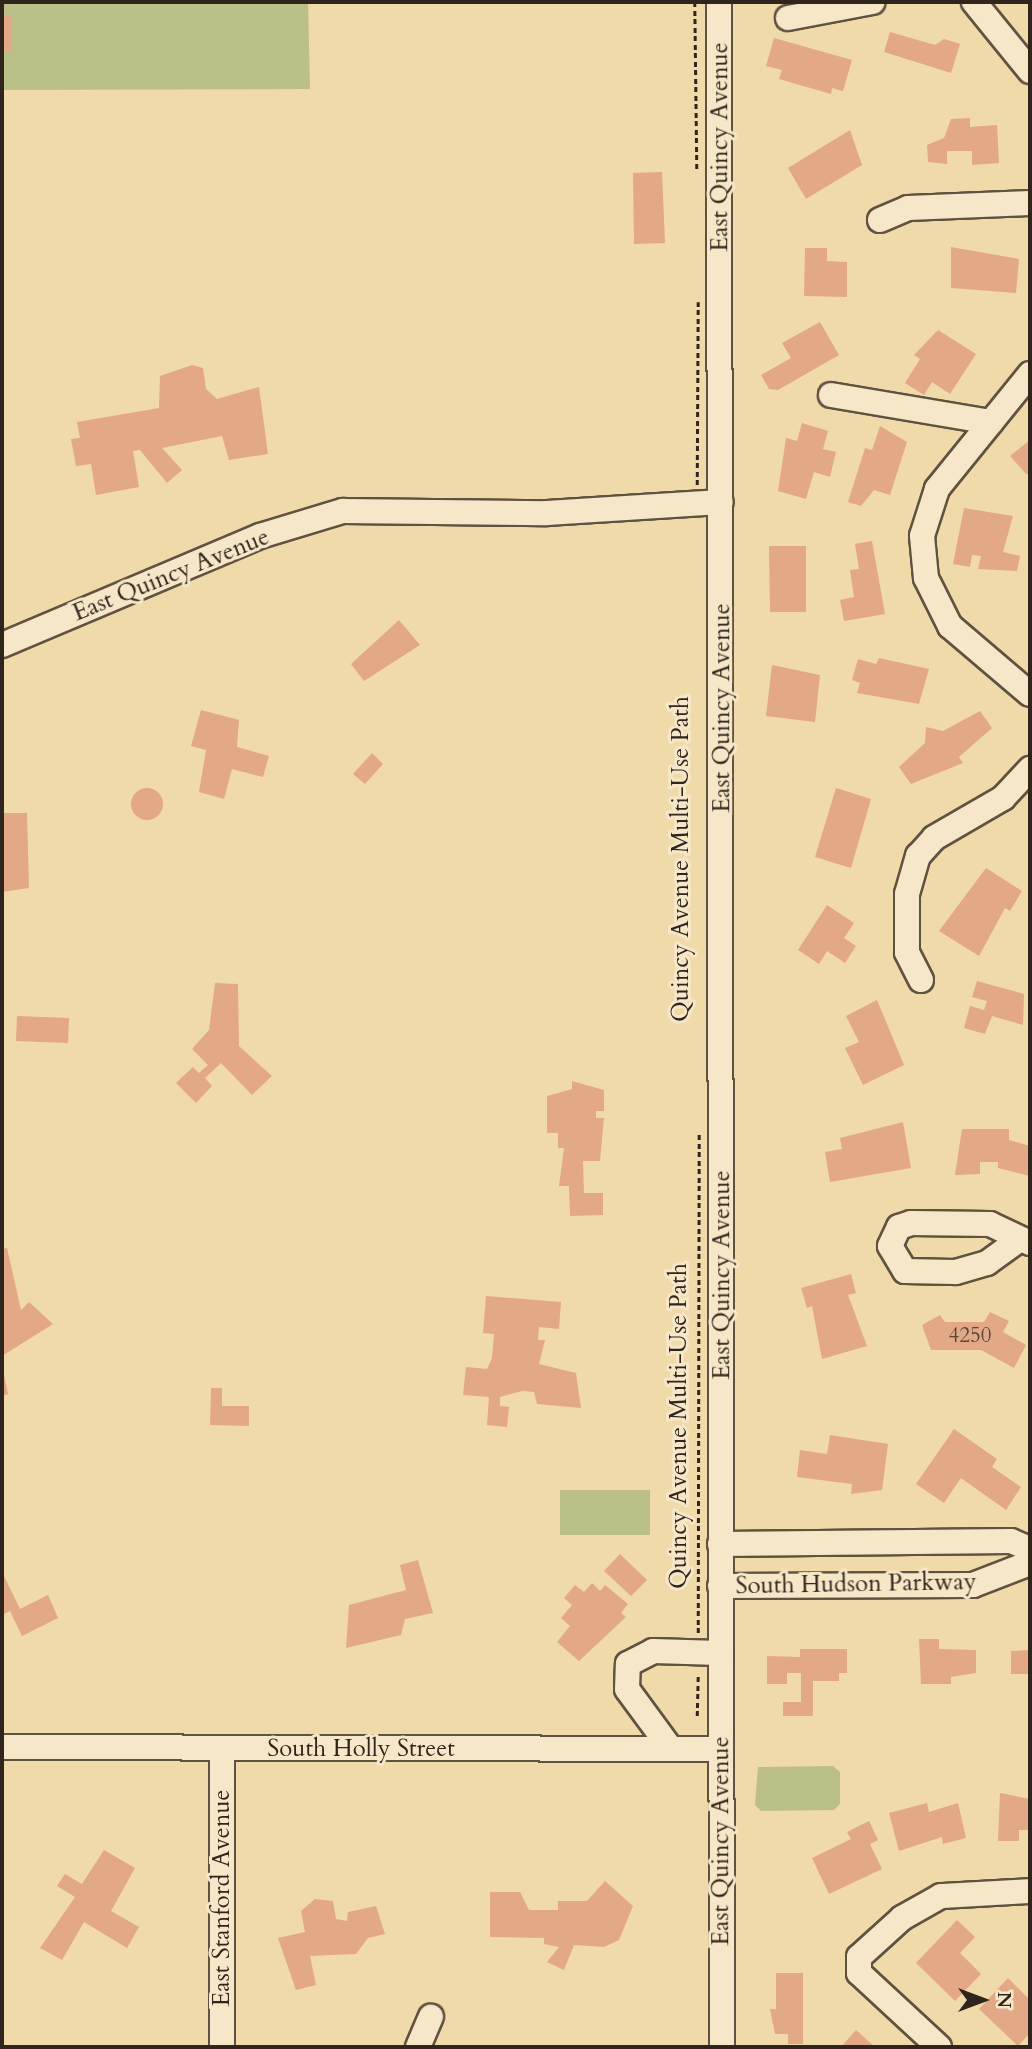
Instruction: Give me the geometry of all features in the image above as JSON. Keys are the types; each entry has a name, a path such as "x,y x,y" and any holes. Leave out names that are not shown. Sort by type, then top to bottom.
{"street":[{"name":"East Quincy Avenue","path":"719,2 709,503 720,1586 709,1653 720,1749 722,2047"},
{"path":"788,18 873,2"},
{"path":"974,2 1030,71"},
{"path":"880,220 908,208 1030,203"},
{"path":"1030,374 937,489 922,551 931,592 950,626 1030,694"},
{"path":"831,395 991,422"},
{"name":"East Quincy Avenue","path":"2,645 260,536 343,511 547,513 709,503"},
{"path":"921,980 906,952 907,894 918,856 934,838 1003,798 1030,768"},
{"name":"South Hudson Parkway","path":"720,1544 1011,1541 1030,1549"},
{"name":"South Hudson Parkway","path":"720,1586 973,1585 1030,1563"},
{"path":"671,1749 627,1689 625,1674 640,1654 709,1653"},
{"name":"South Holly Street","path":"2,1747 720,1749"},
{"name":"East Stanford Avenue","path":"222,1748 222,2047"},
{"path":"939,2047 855,1966 902,1918 941,1896 1030,1891"},
{"path":"418,2047 430,2017"}],"path":[{"path":"695,2 698,182"},
{"path":"698,296 709,503"},
{"name":"Quincy Avenue Multi-Use Path","path":"697,1716 709,1653 699,1125"}],"green space":[{"path":"2,2 308,2 310,89 2,90"},
{"path":"560,1490 650,1490 650,1535 560,1535"},
{"path":"833,1766 840,1772 840,1804 834,1810 761,1811 755,1805 758,1767"}],"building":[{"path":"2,16 12,16 12,51 2,51"},
{"path":"890,32 935,45 944,39 960,44 951,73 884,52"},
{"path":"774,38 852,60 843,91 832,88 831,94 779,79 782,70 766,66"},
{"path":"970,118 970,127 997,125 999,163 972,165 972,151 947,151 947,164 928,162 927,145 944,138 951,119"},
{"path":"850,130 862,165 806,199 788,168"},
{"path":"662,172 665,243 634,244 633,173"},
{"path":"951,247 1019,259 1016,293 951,288"},
{"path":"805,248 827,248 827,261 847,262 847,297 804,296"},
{"path":"820,322 839,355 778,390 769,389 761,375 791,358 782,343"},
{"path":"938,330 976,354 950,394 932,382 924,395 905,383 920,359 914,355"},
{"path":"192,365 203,368 206,389 217,399 259,387 268,454 229,460 222,436 162,448 182,470 167,483 140,450 133,451 139,487 96,495 91,464 76,466 71,439 80,438 77,422 159,408 160,376"},
{"path":"802,423 828,431 823,449 836,452 830,477 814,472 806,499 778,491 786,438 797,441"},
{"path":"880,426 907,442 890,495 874,490 861,506 848,502 865,448 872,450"},
{"path":"1030,440 1030,474 1026,474 1010,456"},
{"path":"964,508 1013,516 1003,552 1020,556 1017,571 978,569 981,556 972,555 970,567 953,564"},
{"path":"872,541 885,614 844,621 840,600 854,597 850,570 859,569 855,544"},
{"path":"769,546 806,546 806,612 770,612"},
{"path":"399,620 420,645 364,681 351,664"},
{"path":"879,658 929,669 919,704 857,693 860,683 852,680 858,659 876,664"},
{"path":"772,665 820,675 815,722 766,716"},
{"path":"201,710 239,720 237,747 269,756 263,777 232,769 224,799 199,792 206,750 191,746"},
{"path":"980,711 992,728 959,757 963,763 911,784 899,767 925,743 926,727 943,731"},
{"path":"372,753 383,764 365,784 353,774"},
{"path":"147,788 158,793 163,804 158,815 147,820 136,815 131,804 136,793"},
{"path":"836,788 871,799 851,868 815,857"},
{"path":"2,813 27,813 29,888 2,892"},
{"path":"986,868 1022,891 1010,911 1005,908 979,956 939,931"},
{"path":"827,905 854,923 844,938 856,946 845,963 827,951 819,964 798,950"},
{"path":"977,981 1024,994 1023,1025 992,1016 985,1034 964,1028 970,1006 984,1010 987,1001 972,997"},
{"path":"215,983 238,984 239,1046 272,1076 252,1095 221,1063 205,1078 212,1086 196,1103 176,1083 193,1067 199,1073 208,1065 192,1049 209,1030"},
{"path":"877,1000 904,1065 863,1085 845,1048 859,1042 846,1016"},
{"path":"17,1016 69,1018 68,1043 16,1041"},
{"path":"572,1081 604,1090 604,1111 596,1111 596,1118 604,1118 600,1161 583,1161 584,1193 603,1193 603,1215 570,1216 569,1186 559,1186 564,1148 558,1148 558,1133 547,1133 547,1096 572,1089"},
{"path":"903,1122 911,1168 830,1182 825,1152 842,1149 840,1138"},
{"path":"962,1129 1009,1129 1009,1140 1030,1146 1030,1176 998,1168 998,1162 980,1162 980,1174 955,1175"},
{"path":"7,1248 21,1310 29,1302 53,1324 2,1356 2,1249"},
{"path":"851,1274 856,1293 848,1295 867,1346 822,1359 812,1306 807,1308 801,1288"},
{"path":"486,1296 561,1302 559,1329 539,1327 538,1340 545,1340 539,1364 576,1373 581,1408 537,1404 534,1392 522,1391 500,1397 500,1406 509,1407 507,1427 487,1425 489,1397 463,1395 466,1367 487,1369 492,1358 494,1334 483,1333"},
{"path":"990,1312 1009,1321 1003,1332 1026,1345 1014,1368 981,1350 931,1350 922,1325 940,1315 945,1322 984,1322"},
{"path":"2,1365 8,1394 2,1396"},
{"path":"211,1388 222,1388 222,1406 249,1406 249,1426 210,1425"},
{"path":"954,1429 997,1459 992,1467 1021,1487 1006,1510 961,1478 944,1503 916,1484"},
{"path":"830,1435 888,1444 882,1490 851,1494 852,1484 797,1477 800,1450 827,1454"},
{"path":"620,1554 647,1580 631,1596 604,1571"},
{"path":"418,1560 433,1613 405,1619 401,1635 346,1648 349,1605 406,1590 400,1565"},
{"path":"2,1572 20,1609 48,1595 58,1618 22,1636 10,1611 2,1615"},
{"path":"592,1583 600,1591 605,1585 628,1604 621,1613 626,1617 579,1661 557,1642 570,1626 561,1618 572,1605 564,1598 575,1585 584,1592"},
{"path":"919,1639 939,1639 939,1649 976,1650 976,1673 951,1677 951,1684 921,1684"},
{"path":"800,1649 847,1649 847,1673 839,1673 839,1681 813,1681 813,1716 783,1716 783,1702 801,1702 801,1673 787,1673 787,1684 767,1684 767,1656 800,1657"},
{"path":"1030,1650 1030,1674 1011,1674 1011,1651"},
{"path":"1000,1793 1030,1799 1030,1830 1019,1830 1019,1841 998,1841"},
{"path":"927,1803 929,1812 958,1803 966,1838 943,1844 942,1837 899,1851 889,1813"},
{"path":"869,1821 878,1840 870,1844 882,1869 829,1894 812,1858 851,1839 847,1832"},
{"path":"104,1850 135,1868 111,1911 139,1927 127,1948 84,1922 62,1960 40,1948 75,1897 57,1886 65,1874 82,1884"},
{"path":"605,1881 633,1906 619,1940 604,1947 574,1945 564,1970 547,1962 559,1947 544,1944 544,1938 490,1937 490,1892 520,1892 529,1910 558,1910 558,1901 587,1901"},
{"path":"315,1899 333,1901 336,1919 347,1921 348,1912 376,1906 385,1934 368,1938 356,1954 310,1956 316,1985 296,1990 278,1938 305,1932 301,1911"},
{"path":"957,1920 975,1937 960,1953 981,1974 955,2001 916,1963"},
{"path":"776,1973 803,1973 803,2044 788,2044 788,2034 775,2034 770,2009 776,2009"},
{"path":"1008,1978 1030,2000 1030,2033 1018,2046 979,2009"},
{"path":"856,2030 875,2047 841,2047"}]}
